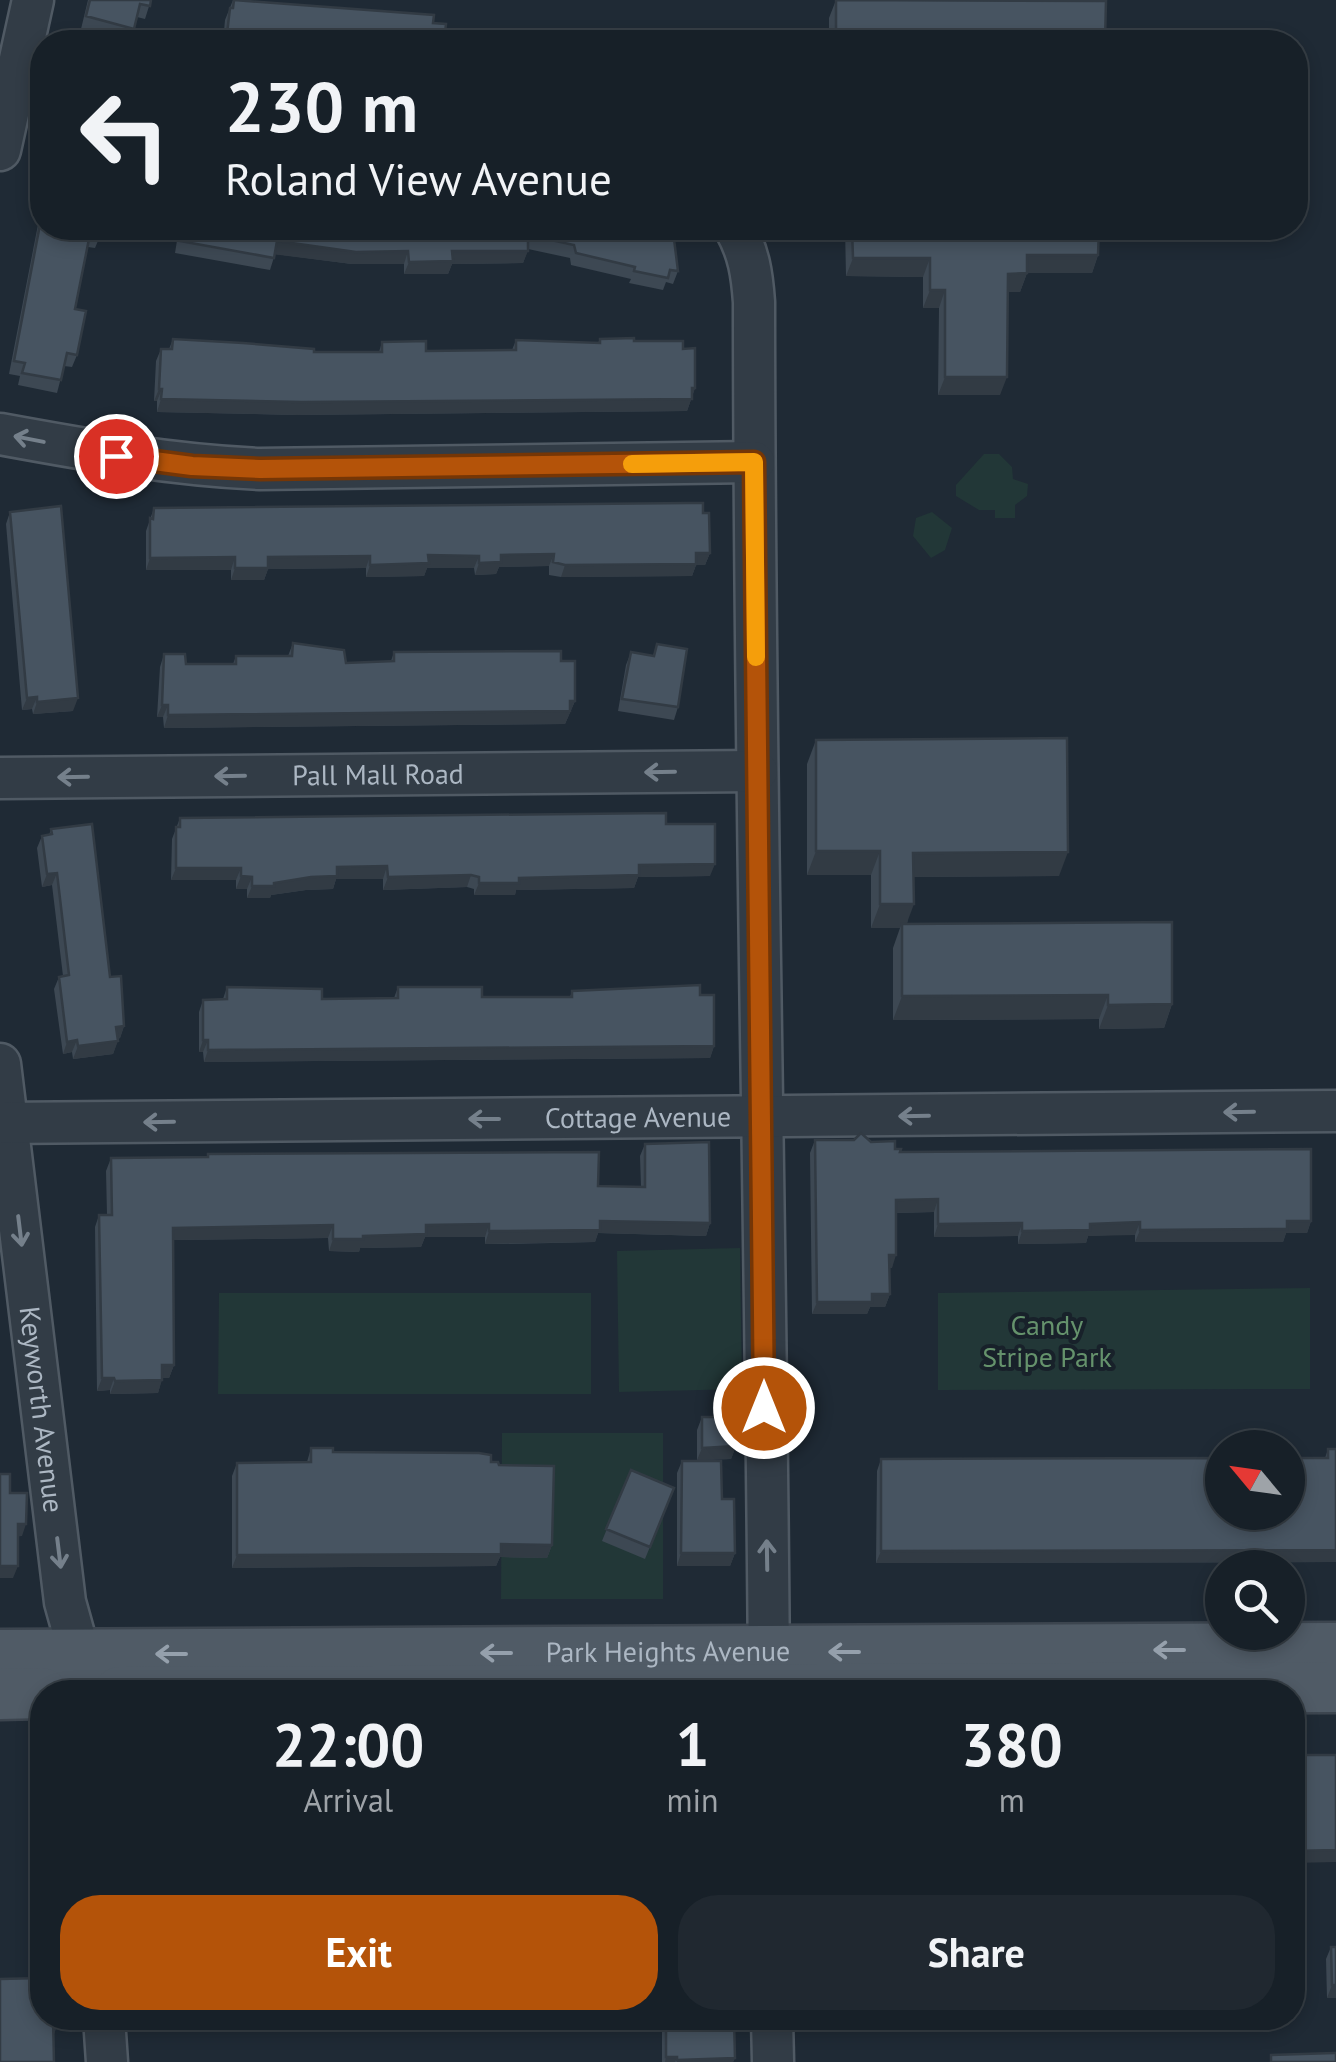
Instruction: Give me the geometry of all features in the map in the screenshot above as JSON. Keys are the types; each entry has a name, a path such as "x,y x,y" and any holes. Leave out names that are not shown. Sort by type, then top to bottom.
{"main road":[{"name":"Park Heights Avenue","path":"676,1680 1336,1648"},
{"name":"Park Heights Avenue","path":"0,1655 83,1673 911,1680"},
{"name":"Park Heights Avenue","path":"1305,1686 1336,1686"},
{"path":"0,1694 30,1694"}],"street":[{"path":"31,30 33,0"},
{"path":"0,150 28,89 30,53"},
{"path":"743,240 752,272 757,940 763,1117 769,1678"},
{"path":"0,434 116,456 192,466 260,469 754,462"},
{"name":"Pall Mall Road","path":"0,778 757,771"},
{"name":"Keyworth Avenue","path":"0,1064 4,1124 65,1602 83,1673"},
{"name":"Cottage Avenue","path":"4,1124 1336,1111"},
{"path":"105,2030 106,2062"},
{"path":"772,2030 773,2062"}],"green space":[{"path":"984,454 999,454 1012,467 1013,479 1028,484 1027,496 1015,505 1015,518 995,518 995,510 979,510 956,496 956,485"},
{"path":"932,512 952,528 945,550 931,558 913,536 916,518"},
{"path":"740,1248 742,1389 619,1392 617,1251"},
{"name":"Candy Stripe Park","path":"1310,1288 1310,1389 938,1390 938,1293"},
{"path":"219,1293 591,1293 591,1394 218,1394"},
{"path":"502,1433 663,1433 663,1599 501,1599"}],"building":[{"path":"90,0 151,0 150,6 140,4 134,29 86,16"},
{"path":"234,0 434,15 433,23 446,24 445,30 227,30"},
{"path":"836,0 1106,1 1105,30 836,30"},
{"path":"37,240 89,240 75,309 86,311 77,355 67,353 61,380 22,373 25,363 14,361"},
{"path":"528,240 528,251 452,251 453,261 409,262 408,251 356,252 277,241 274,258 180,241"},
{"path":"551,240 674,240 678,271 670,270 668,278 634,271 635,267 576,253 574,245"},
{"path":"852,240 1099,240 1098,255 1027,255 1027,273 1008,274 1007,377 945,377 945,290 930,290 930,258 853,258"},
{"path":"173,339 314,352 382,352 382,342 426,341 426,351 516,350 516,340 600,343 600,339 683,341 683,349 695,348 692,399 302,402 161,399 159,389 161,349 172,349"},
{"path":"703,503 703,513 709,513 710,553 696,553 696,564 565,565 553,562 554,554 501,555 501,562 479,563 479,556 428,555 429,563 370,565 370,556 268,557 268,568 235,568 235,557 150,558 150,518 153,519 154,508"},
{"path":"61,506 78,698 37,702 37,697 27,698 10,512"},
{"path":"293,643 344,650 346,663 394,661 394,652 561,651 561,661 575,661 575,701 570,701 570,711 168,715 168,705 162,705 164,654 185,654 186,664 236,664 236,656 292,656"},
{"path":"657,644 687,649 678,707 622,699 631,652 654,656"},
{"path":"1067,738 1068,852 913,853 914,904 880,904 880,851 816,851 816,740"},
{"path":"666,813 666,824 715,824 715,864 639,865 639,875 519,878 519,883 479,883 479,877 471,875 388,877 387,866 337,867 337,876 311,877 274,886 252,886 252,877 241,876 241,868 176,868 176,827 180,827 180,818"},
{"path":"92,824 110,977 121,976 124,1026 116,1027 118,1041 78,1046 77,1040 67,1042 59,977 69,975 57,873 47,874 42,836 52,834 51,829"},
{"path":"1172,922 1172,1004 1108,1005 1108,995 902,996 902,924"},
{"path":"700,985 700,995 714,995 714,1046 208,1050 208,1040 203,1040 203,1000 227,999 227,987 322,989 322,999 398,998 398,987 482,987 482,997 572,997 572,991"},
{"path":"861,1133 871,1142 895,1141 895,1149 901,1149 900,1152 1311,1149 1311,1221 1287,1221 1287,1229 1140,1230 1140,1222 1090,1224 1090,1230 1022,1231 1022,1223 938,1224 938,1199 896,1200 896,1255 889,1255 890,1294 872,1294 872,1302 817,1302 815,1140 854,1140"},
{"path":"709,1142 710,1223 600,1221 600,1230 508,1231 489,1231 489,1224 426,1225 426,1234 363,1239 333,1239 333,1225 173,1228 174,1365 162,1365 162,1380 102,1378 99,1215 112,1215 111,1158 599,1152 598,1186 645,1187 645,1144"},
{"path":"702,1417 735,1417 736,1446 702,1448"},
{"path":"311,1448 333,1448 333,1452 479,1453 491,1455 491,1462 499,1465 554,1466 552,1545 501,1544 501,1554 237,1555 237,1463 311,1462"},
{"path":"1328,1449 1336,1449 1336,1550 881,1551 881,1459 1205,1458 1205,1530 1305,1530 1305,1458 1328,1458"},
{"path":"682,1461 721,1461 722,1499 734,1499 735,1553 681,1553"},
{"path":"631,1470 674,1488 650,1547 606,1529"},
{"path":"0,1474 10,1474 10,1493 27,1493 26,1524 18,1524 18,1566 0,1566"},
{"path":"1305,1755 1336,1755 1336,1850 1305,1851"},
{"path":"1331,1947 1336,1947 1336,1985 1332,1985"},
{"path":"30,1978 30,2030 53,2030 54,2062 0,2062 0,1979"},
{"path":"666,2030 734,2030 735,2058 666,2057"},
{"path":"1336,2053 1336,2062 1271,2062 1271,2055"}],"slow traffic":[{"path":"632,464 754,462 756,657"}],"route":[{"path":"116,456 192,466 260,469 754,462 764,1408"}]}
